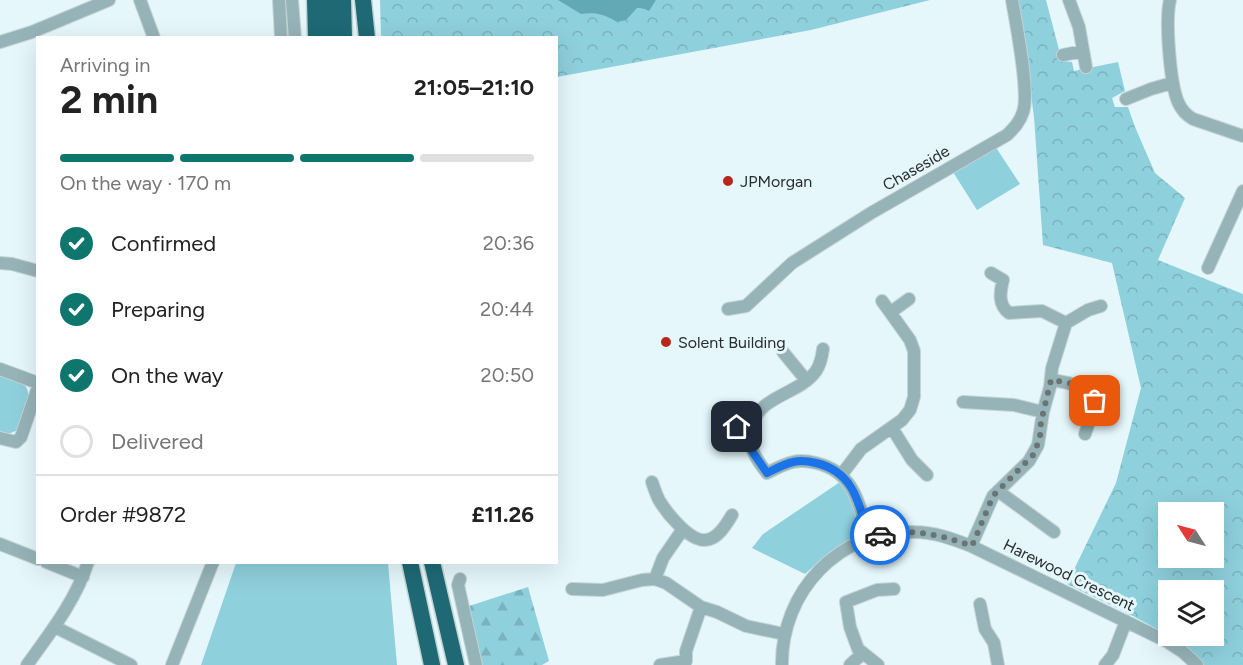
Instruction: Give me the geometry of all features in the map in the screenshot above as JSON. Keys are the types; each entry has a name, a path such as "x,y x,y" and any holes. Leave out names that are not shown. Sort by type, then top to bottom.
{"highway":[{"path":"315,0 316,36"},
{"path":"329,0 330,36"},
{"path":"344,0 344,36"},
{"path":"358,0 359,36"},
{"path":"363,0 367,36"},
{"path":"410,564 432,665"},
{"path":"432,564 456,665"}],"street":[{"path":"0,42 32,32 109,0"},
{"path":"141,0 153,36"},
{"path":"279,0 281,36"},
{"path":"292,0 294,36"},
{"name":"Chaseside","path":"728,309 746,306 792,263 871,213 1007,135 1016,127 1024,111 1026,94 1012,0"},
{"path":"1069,0 1079,27 1086,67"},
{"path":"1170,0 1172,83 1178,102 1187,115 1205,124 1243,136"},
{"path":"1063,55 1083,51"},
{"path":"1126,99 1172,83"},
{"path":"1208,268 1243,191"},
{"path":"0,263 36,270"},
{"path":"991,273 1007,276 1000,301 1002,315 1042,311 1066,322"},
{"path":"891,312 909,299"},
{"path":"842,474 861,449 892,428 906,415 912,404 915,358 910,340 882,301"},
{"path":"972,546 989,502 1034,454 1040,437 1054,362 1066,322 1101,306"},
{"path":"823,349 818,367 807,380 766,404 756,415 750,430 752,451 762,477 791,462 800,460 822,464 842,474 854,491 869,538"},
{"path":"783,352 807,380"},
{"path":"0,369 36,384"},
{"path":"1051,380 1072,384 1091,393 1095,401 1085,434"},
{"path":"0,438 16,442 21,437 36,391"},
{"path":"974,416 969,402 1014,405 1043,412"},
{"path":"1092,414 1104,419"},
{"path":"724,419 737,427 750,430"},
{"path":"892,428 912,459 927,475"},
{"path":"652,482 659,500 682,530 700,540 708,540 717,535 732,515"},
{"path":"998,491 1036,520 1050,524"},
{"path":"655,579 663,558 682,530"},
{"name":"Harewood Crescent","path":"782,665 784,634 792,609 808,580 831,558 857,542 895,532 938,535 972,546 1166,641 1197,665"},
{"path":"0,544 36,558"},
{"path":"51,564 83,577"},
{"path":"27,665 55,627 83,577 87,564"},
{"path":"172,665 212,564"},
{"path":"460,579 458,585 476,665"},
{"path":"572,589 603,590 655,579 700,607 717,612 746,626 784,634"},
{"path":"846,602 877,590 894,589"},
{"path":"838,592 846,602 850,627 858,649 878,665"},
{"path":"980,604 985,629 993,643 998,665"},
{"path":"660,665 686,663 686,651 700,607"},
{"path":"1106,665 1113,655 1126,621"},
{"path":"55,627 131,665"},
{"path":"850,665 862,654"}],"green space":[{"path":"380,0 930,0 811,30 558,77 558,36 381,36"},
{"path":"1016,0 1046,0 1062,61 1072,62 1074,71 1118,62 1125,91 1112,98 1115,107 1128,107 1155,173 1185,198 1158,260 1243,294 1243,665 1203,665 1182,646 1224,646 1224,580 1158,580 1158,630 1067,584 1116,483 1141,388 1112,263 1043,245 1034,117"},
{"path":"995,146 1020,184 977,210 953,172"},
{"path":"0,376 23,384 28,393 28,400 18,430 8,434 0,431"},
{"path":"840,482 854,506 859,534 824,557 805,574 752,548 763,534"},
{"path":"236,564 388,564 397,665 201,665"},
{"path":"528,587 549,661 542,665 480,665 466,607"}],"shaded area":[{"path":"558,0 656,0 649,11 637,8 626,20 617,22 599,14 581,14"}],"way so far":[{"path":"880,535 895,532 927,533 972,546 993,496 1034,454 1040,437 1041,422 1051,380 1066,382 1082,388 1091,393 1095,401"}],"place":[{"name":"JPMorgan","path":"728,181"},
{"name":"Solent Building","path":"666,342"}],"route":[{"path":"737,427 750,430 752,451 767,473 800,460 822,464 842,474 854,491 869,538 880,535"}]}
